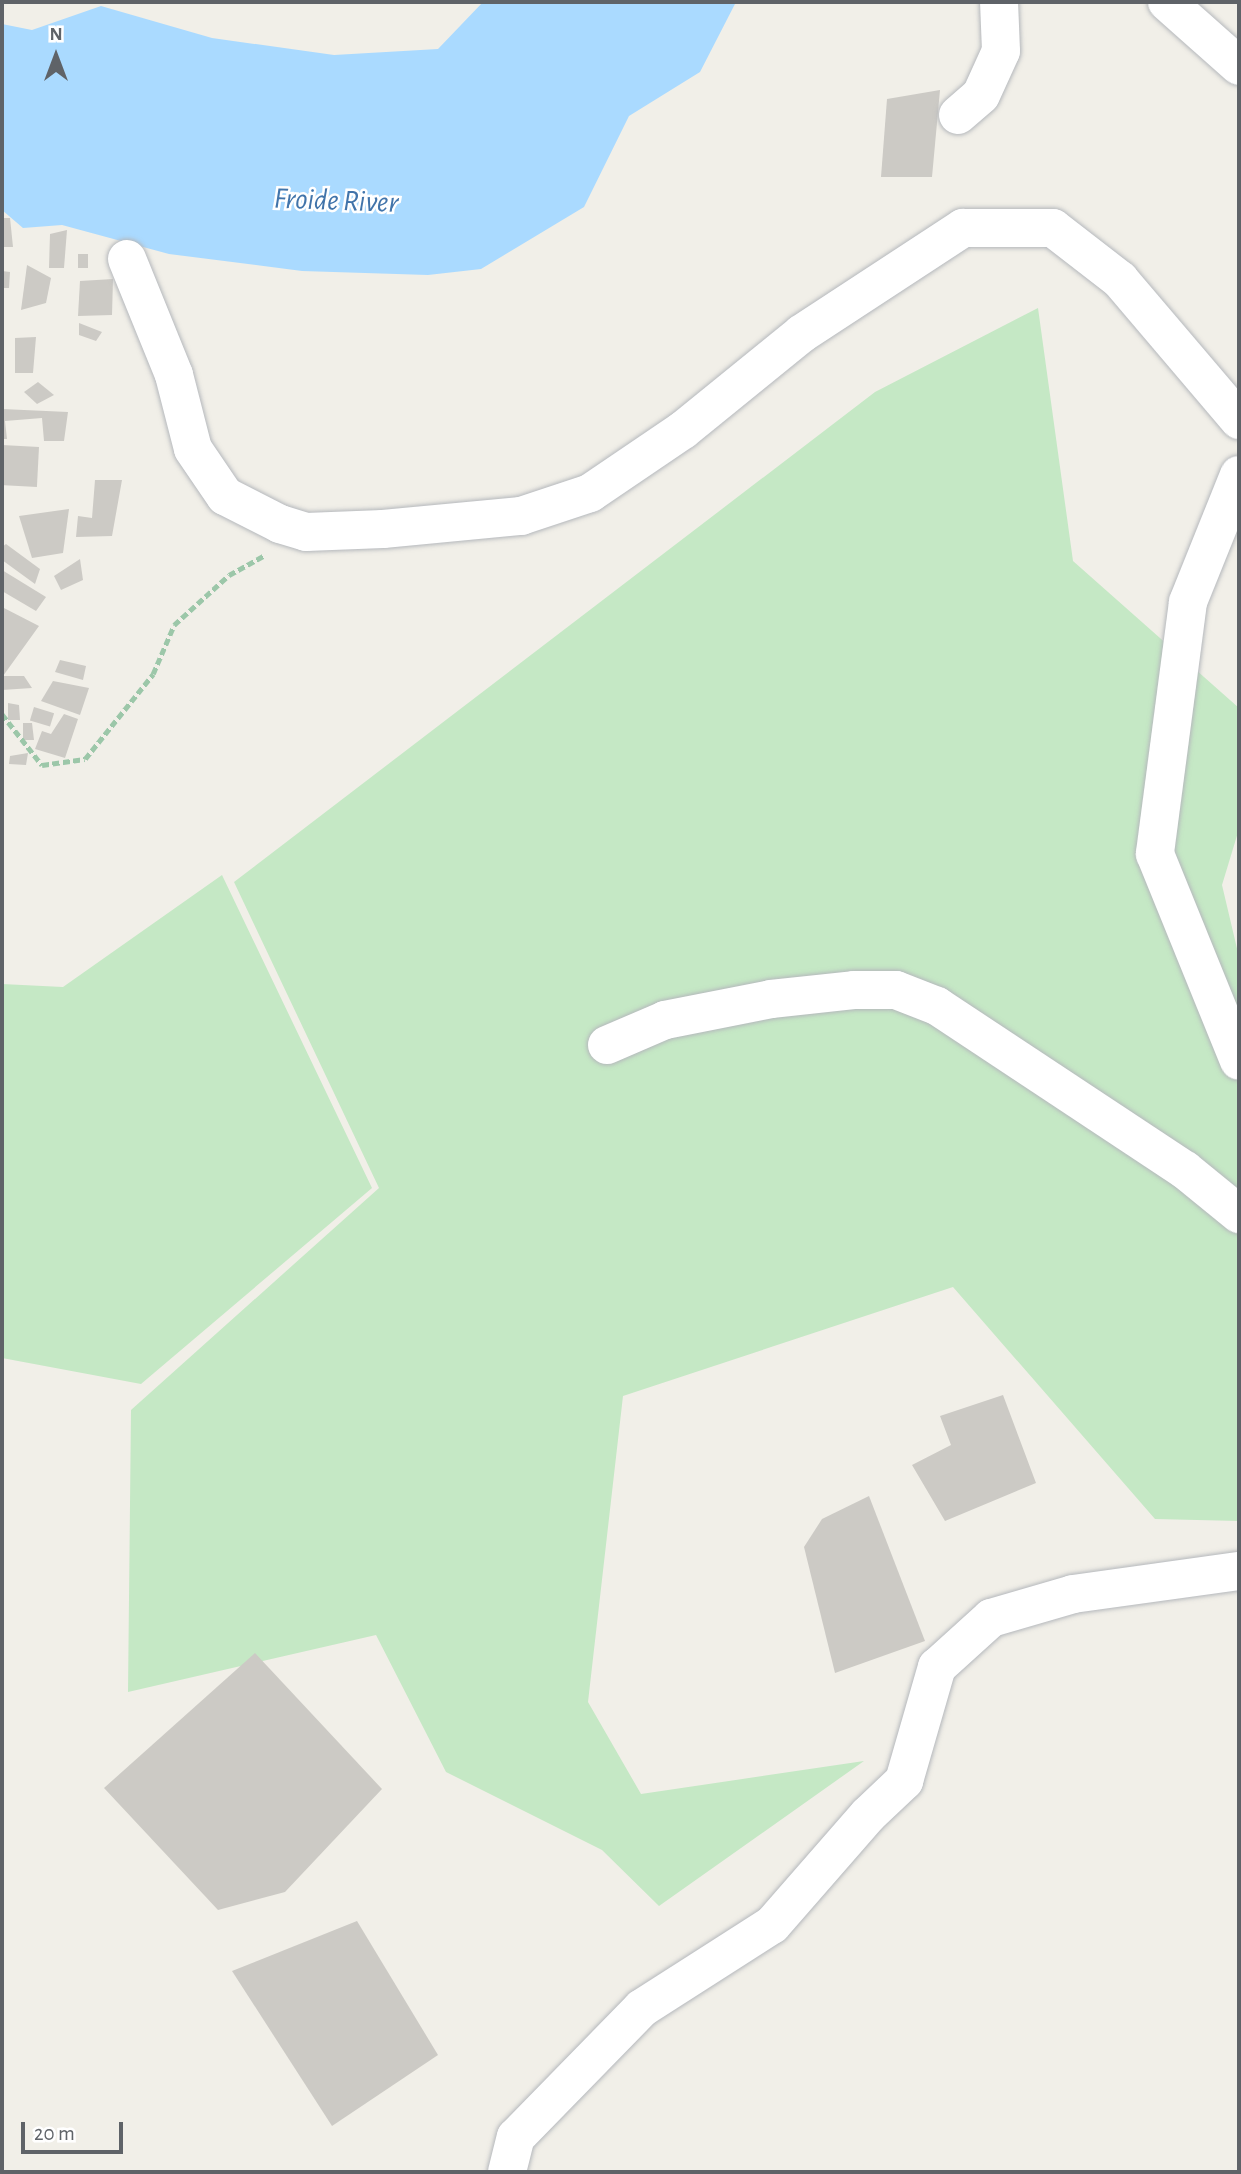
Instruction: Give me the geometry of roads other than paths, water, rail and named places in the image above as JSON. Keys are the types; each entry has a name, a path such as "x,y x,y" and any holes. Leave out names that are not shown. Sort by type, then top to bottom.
{"street":[{"path":"958,115 981,95 1001,51 999,2"},
{"path":"1167,2 1239,66"},
{"path":"127,259 174,375 193,449 225,496 280,524 306,532 383,529 521,516 590,493 683,430 801,334 963,228 1053,228 1120,280 1239,420"},
{"path":"1239,475 1188,603 1155,853 1239,1061"},
{"path":"607,1045 665,1020 771,999 854,990 896,990 947,1013 1185,1170 1239,1214"},
{"path":"507,2172 516,2137 642,2008 772,1924 868,1815 904,1781 937,1667 991,1618 1073,1594 1239,1571"}],"water":[{"name":"Froide River","path":"483,2 736,2 700,72 629,116 584,207 481,269 428,275 302,271 169,254 62,225 23,228 2,210 2,24 32,30 101,6 212,38 334,55 438,49"}]}
